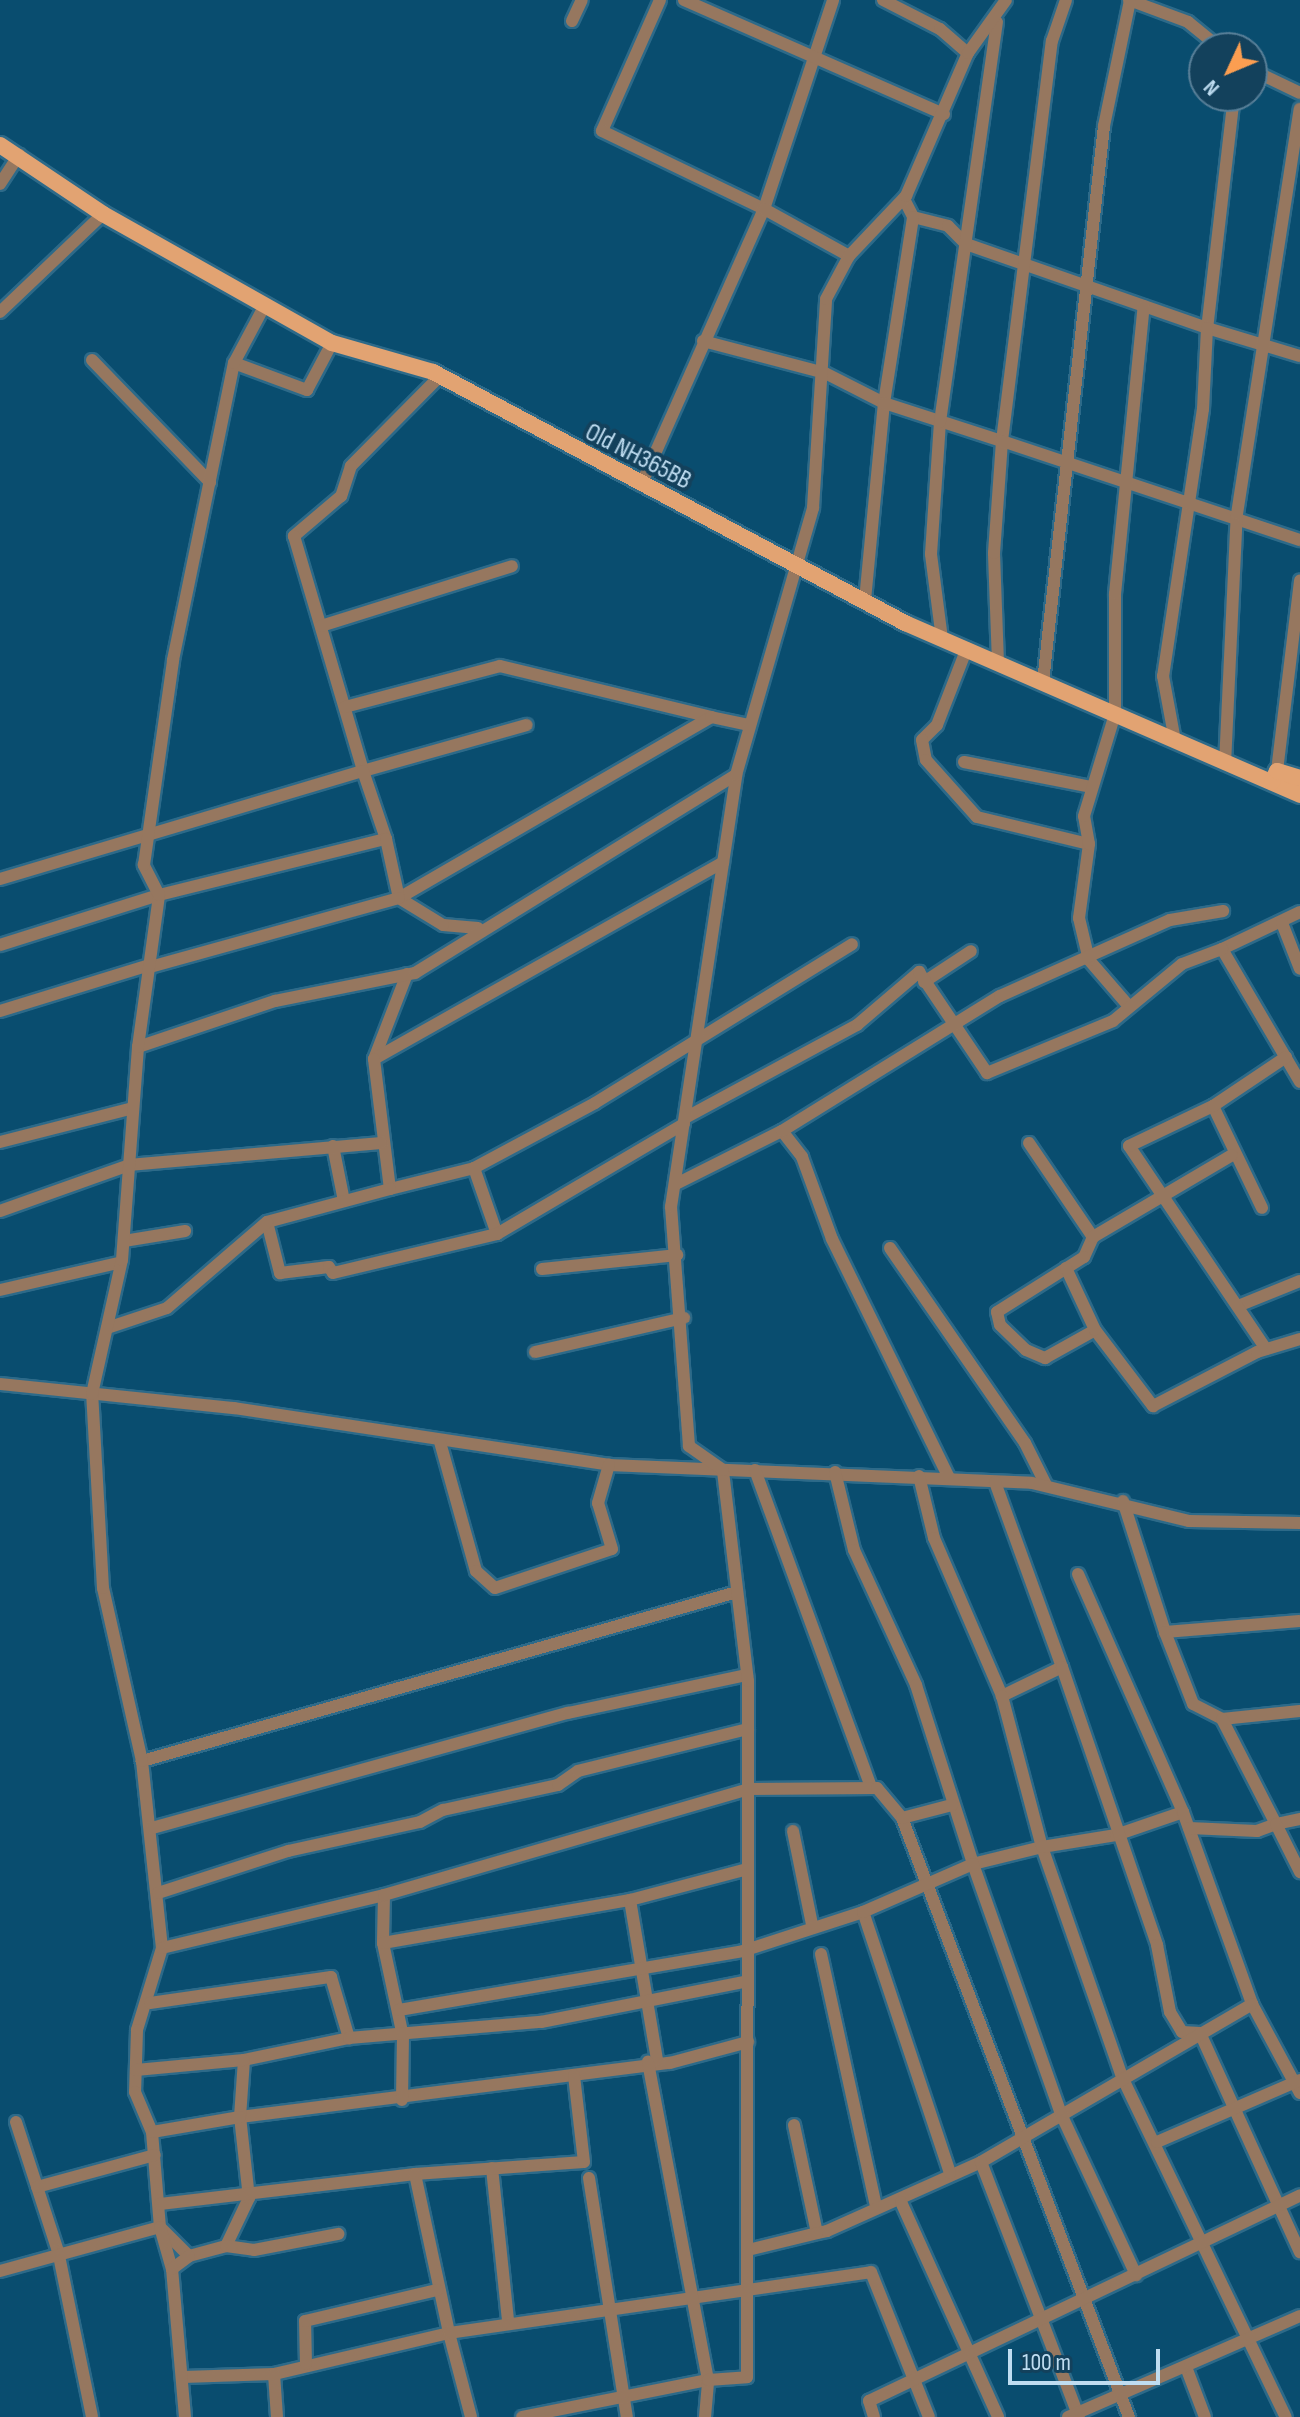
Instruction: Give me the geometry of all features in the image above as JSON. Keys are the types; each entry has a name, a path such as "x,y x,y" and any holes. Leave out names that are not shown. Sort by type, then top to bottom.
{"main road":[{"name":"Old NH365BB","path":"0,145 103,214 332,343 440,376 641,485 942,639 1225,764 1275,776 1300,778"},
{"name":"Old NH365BB","path":"1275,776 1300,795"}],"street":[{"path":"572,21 582,0"},
{"path":"660,0 602,131 764,209 849,256"},
{"path":"684,0 814,54 944,114"},
{"path":"641,485 764,209 833,0"},
{"path":"883,0 940,29 968,53"},
{"path":"942,639 931,554 940,422 997,22 1006,0"},
{"path":"998,663 994,553 1002,441 1052,41 1066,0"},
{"path":"1043,682 1063,461 1116,45 1134,1 1188,22 1200,32"},
{"path":"522,2417 554,2414 625,2395 708,2380 747,2377 744,2294 748,2250 748,1981 743,1951 749,1789 747,1675 723,1470 689,1446 684,1318 677,1255 676,1184 736,775 748,725 801,567 825,373 826,299 849,256 904,199 944,114 968,53 997,22"},
{"path":"1268,78 1300,93"},
{"path":"1225,764 1237,514 1300,109"},
{"path":"1175,741 1163,676 1186,503 1203,409 1207,328 1232,112"},
{"path":"0,184 19,155"},
{"path":"865,600 884,403 913,217 904,199"},
{"path":"0,312 103,214"},
{"path":"913,217 948,226 966,244 1085,287 1300,356"},
{"path":"185,2417 172,2269 160,2227 152,2132 135,2092 137,2030 150,2003 162,1948 158,1893 142,1761 103,1588 92,1394 124,1241 146,967 159,895 144,865 173,660 234,363 265,305"},
{"path":"1127,1004 1089,960 1079,918 1089,844 1091,787 1115,714 1125,483 1144,306"},
{"path":"703,341 825,373 884,403 1186,503 1237,514 1300,540"},
{"path":"234,363 307,390 332,343"},
{"path":"92,360 210,482"},
{"path":"440,376 351,466 341,496 294,536 386,839 399,898 443,925 478,928 508,920 736,775"},
{"path":"321,626 512,566"},
{"path":"1275,776 1300,580"},
{"path":"967,648 937,725 922,740 926,760 977,817 1089,844"},
{"path":"345,707 500,666 748,725"},
{"path":"0,1011 146,967 399,898 711,717"},
{"path":"0,879 148,839 363,771 527,725"},
{"path":"964,762 1091,787"},
{"path":"0,945 159,895 386,839"},
{"path":"374,1059 518,984 723,862"},
{"path":"676,1184 782,1131 1000,996 1089,960 1170,920 1223,911"},
{"path":"267,1222 280,1273 329,1267 333,1273 497,1234 685,1121 857,1025 919,972 951,1027 987,1073 1113,1021 1127,1004 1182,964 1282,923 1300,912"},
{"path":"1282,923 1300,969"},
{"path":"443,925 448,950"},
{"path":"138,1047 275,1001 407,974 478,928"},
{"path":"107,1328 167,1308 267,1222 474,1168 595,1103 698,1035 852,944"},
{"path":"1222,949 1300,1082"},
{"path":"924,982 971,951"},
{"path":"390,1189 381,1143 374,1059 407,974"},
{"path":"1266,1349 1163,1192 1129,1146 1213,1106 1286,1057"},
{"path":"1213,1106 1232,1155 1262,1208"},
{"path":"0,1142 133,1108"},
{"path":"782,1131 802,1157 832,1239 949,1478"},
{"path":"0,1211 129,1165 381,1143"},
{"path":"1029,1143 1093,1237"},
{"path":"333,1146 344,1201"},
{"path":"1095,1330 1045,1358 1000,1325 997,1312 1084,1257 1093,1237 1163,1192 1232,1155"},
{"path":"474,1168 497,1234"},
{"path":"124,1241 185,1231"},
{"path":"890,1248 1046,1485"},
{"path":"542,1269 677,1255"},
{"path":"0,1290 118,1263"},
{"path":"1066,1268 1095,1330 1153,1406 1266,1349 1300,1339"},
{"path":"1238,1306 1300,1281"},
{"path":"535,1352 684,1318"},
{"path":"0,1384 609,1465 835,1472 1046,1485 1123,1501 1189,1521 1300,1523"},
{"path":"440,1442 476,1571 495,1588 612,1549 598,1503 609,1465"},
{"path":"755,1470 871,1787 902,1818 930,1884 1021,2136 1129,2417"},
{"path":"835,1472 854,1550 916,1685 952,1805 1061,2114 1136,2275"},
{"path":"919,1476 934,1538 1002,1696 1042,1847 1123,2079 1157,2142 1286,2417"},
{"path":"995,1482 1157,1945 1170,2012 1182,2032 1200,2033"},
{"path":"1123,1501 1165,1632 1193,1704 1222,1719 1300,1711"},
{"path":"1078,1574 1183,1812 1252,2004 1298,2085 1232,2108 1157,2142"},
{"path":"142,1761 737,1592"},
{"path":"1165,1632 1300,1621"},
{"path":"1002,1696 1062,1667"},
{"path":"152,1828 568,1713 747,1675"},
{"path":"1222,1719 1300,1872"},
{"path":"158,1893 288,1851 420,1822 443,1810 558,1785 578,1771 748,1729"},
{"path":"162,1948 384,1895 749,1789 871,1787"},
{"path":"902,1818 952,1805"},
{"path":"399,2010 643,1965 743,1951 812,1924 863,1912 973,1864 1042,1847 1116,1835 1183,1812"},
{"path":"1189,1828 1257,1831 1300,1819"},
{"path":"793,1831 812,1924"},
{"path":"383,1943 630,1900 747,1869"},
{"path":"384,1895 383,1943 403,2036 402,2100"},
{"path":"630,1900 652,2000 652,2061 708,2380 705,2417"},
{"path":"863,1912 950,2173"},
{"path":"821,1954 876,2206"},
{"path":"150,2003 331,1977 349,2038"},
{"path":"136,2070 244,2060 349,2038 403,2036 541,2022 748,1981"},
{"path":"748,2250 817,2233 876,2206 901,2202 950,2173 981,2162 1252,2004"},
{"path":"1200,2033 1300,2252"},
{"path":"152,2132 240,2117 402,2100 574,2076 748,2042"},
{"path":"226,2246 248,2188 240,2117 244,2060"},
{"path":"160,2204 248,2188 584,2162 574,2076"},
{"path":"16,2122 58,2251 92,2417"},
{"path":"794,2125 817,2233"},
{"path":"37,2187 155,2155"},
{"path":"981,2162 1075,2416 1300,2316"},
{"path":"492,2168 508,2321"},
{"path":"415,2174 437,2290 471,2417"},
{"path":"589,2178 627,2417"},
{"path":"874,2417 869,2401 1042,2322 1300,2195"},
{"path":"901,2202 998,2417"},
{"path":"0,2271 58,2251 160,2227"},
{"path":"160,2227 189,2256"},
{"path":"172,2269 189,2256 226,2246 254,2250 338,2234"},
{"path":"183,2377 274,2374 306,2364 508,2321 611,2305 744,2294 871,2272 929,2417"},
{"path":"306,2364 305,2321 437,2290"},
{"path":"1186,2367 1205,2417"},
{"path":"274,2374 277,2417"}]}
